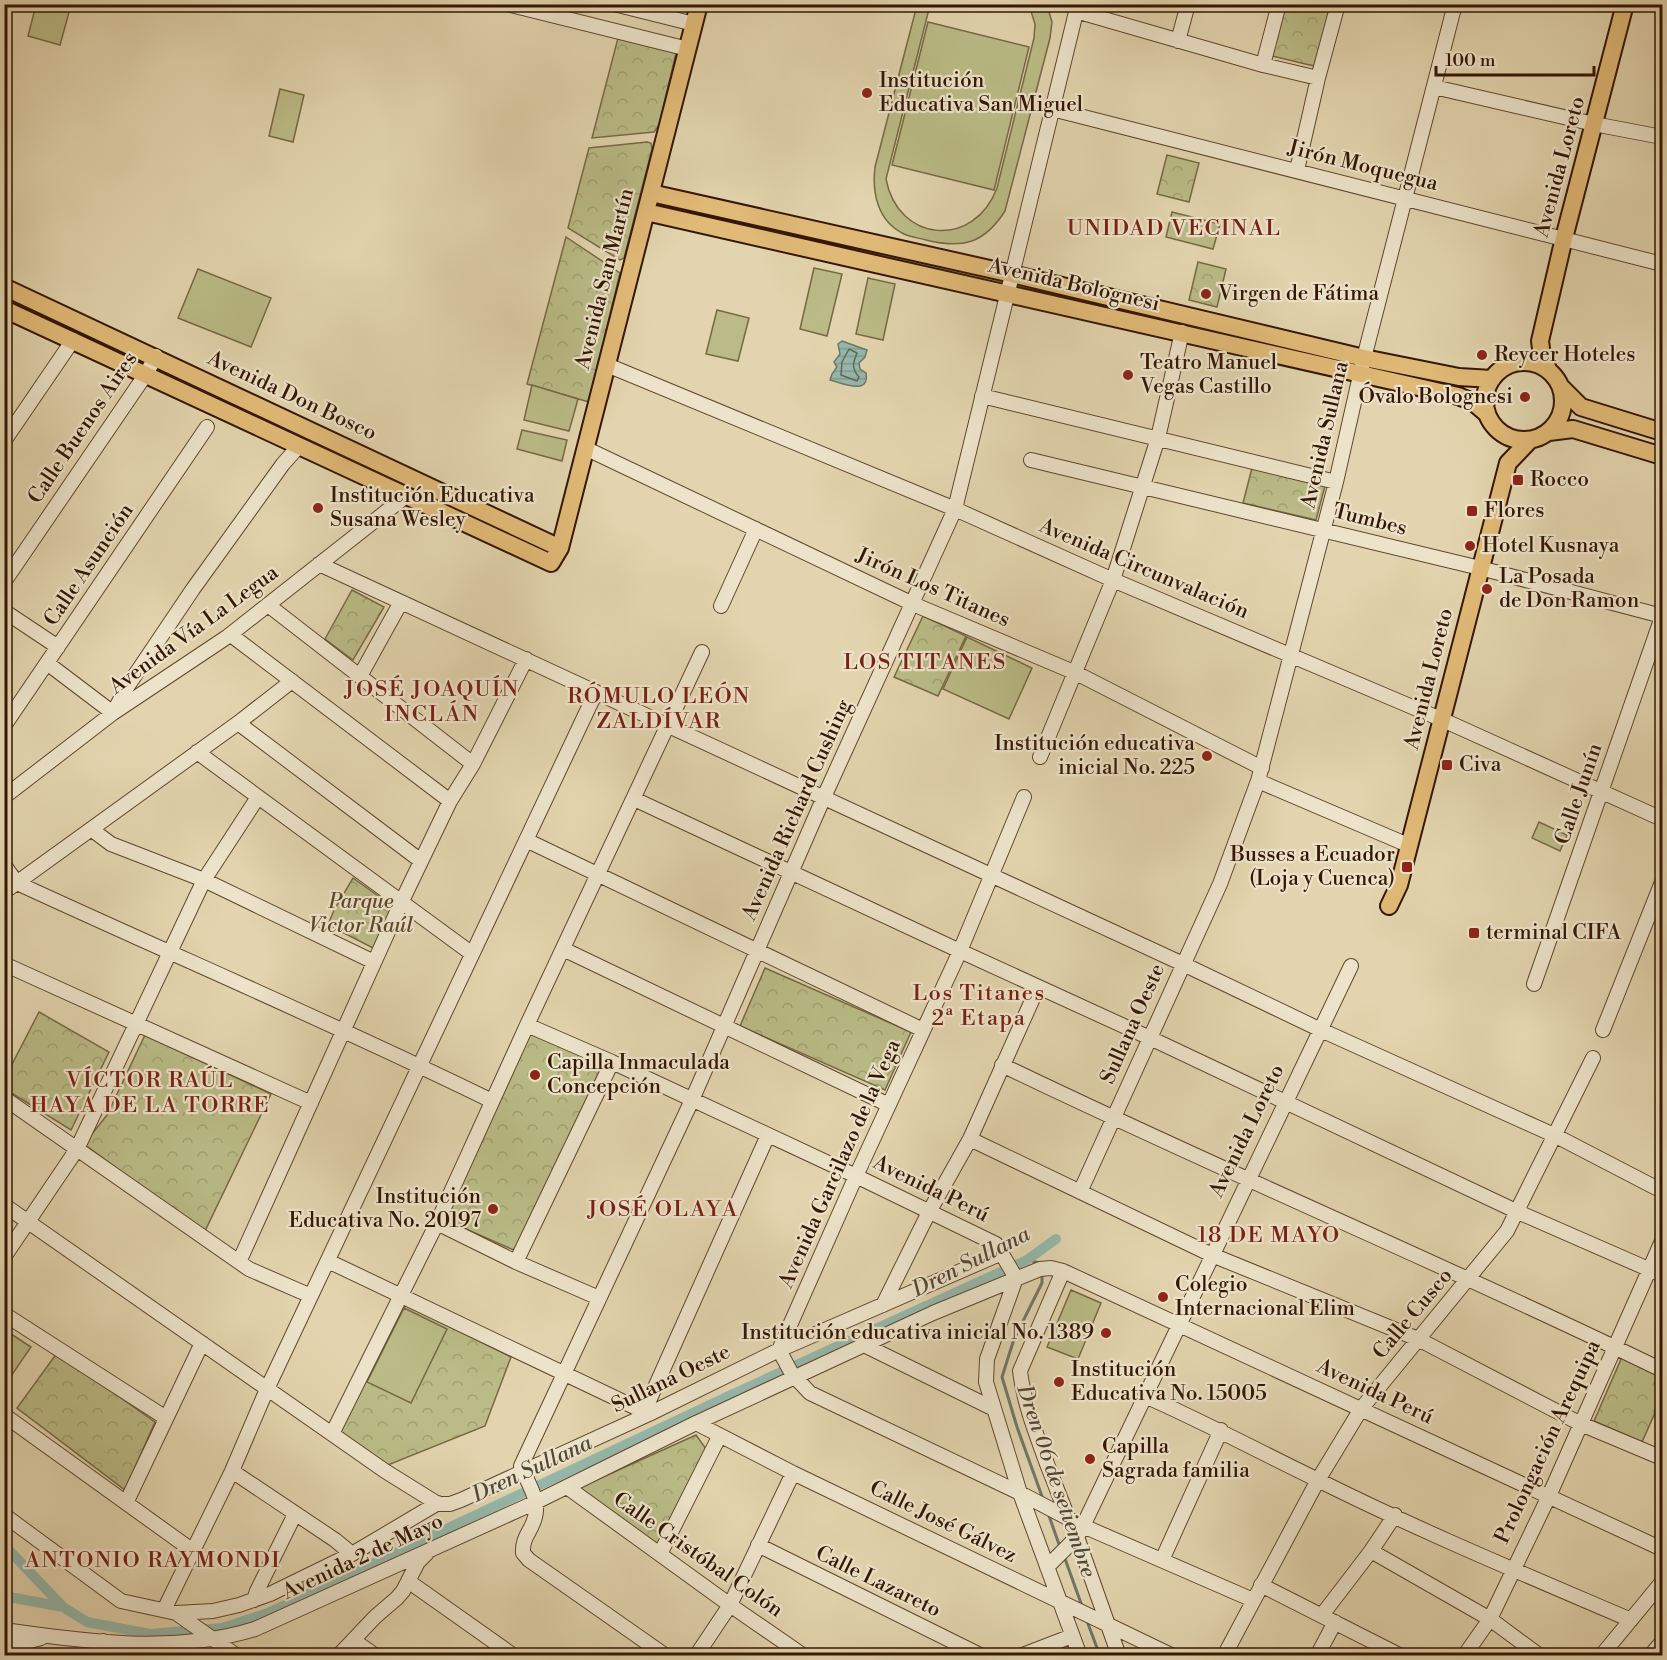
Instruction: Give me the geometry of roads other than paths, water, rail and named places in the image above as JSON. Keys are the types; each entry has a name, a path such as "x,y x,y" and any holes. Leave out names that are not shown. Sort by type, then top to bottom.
{"main road":[{"name":"Avenida San Martín","path":"551,563 560,548 699,4"},
{"name":"Avenida Loreto","path":"1548,369 1542,356 1540,341 1564,238 1625,4"},
{"name":"Avenida Bolognesi","path":"651,193 1012,274 1363,366 1458,396 1473,402 1487,414"},
{"name":"Avenida Bolognesi","path":"646,212 1182,332 1363,366 1492,379"},
{"name":"Avenida Don Bosco","path":"4,286 560,548"},
{"name":"Avenida Don Bosco","path":"4,309 551,563"},
{"path":"1519,362 1540,341"},
{"path":"1662,432 1581,407 1562,388 1548,369 1530,362 1509,365 1492,379 1485,396 1487,414 1497,429 1508,462 1530,440 1549,432 1573,429 1662,456"},
{"path":"1549,432 1562,412 1564,399 1562,388"},
{"path":"1497,429 1512,438 1530,440"},
{"name":"Avenida Loreto","path":"1389,906 1399,885 1508,462"}],"street":[{"path":"507,4 688,49"},
{"path":"614,4 694,24"},
{"path":"1178,41 1188,4"},
{"path":"1263,65 1279,4"},
{"path":"1297,170 1338,4"},
{"name":"Avenida Sullana","path":"1224,872 1260,775 1324,530 1455,4"},
{"path":"1077,8 1178,41 1318,78"},
{"name":"Avenida Richard Cushing","path":"524,1473 521,1466 692,1100 824,797 955,509 1077,8"},
{"path":"1434,87 1594,124 1662,137"},
{"name":"Jirón Moquegua","path":"1052,109 1662,264"},
{"path":"1040,758 1113,580 1158,438 1182,332"},
{"path":"4,441 73,340"},
{"name":"Calle Buenos Aires","path":"4,582 156,356"},
{"name":"Avenida Circunvalación","path":"607,365 955,509 1113,580 1443,720 1662,819"},
{"name":"Tumbes","path":"982,396 1336,482"},
{"name":"Calle Asunción","path":"4,726 207,427"},
{"path":"47,663 113,713 127,687 193,589 283,464 299,446"},
{"name":"Jirón Los Titanes","path":"585,448 913,604 1076,673 1260,775 1408,845"},
{"name":"Tumbes","path":"1031,460 1480,568 1662,617"},
{"name":"Avenida Vía La Legua","path":"4,797 113,713 231,634 406,496"},
{"path":"721,606 756,529"},
{"path":"319,564 992,875 1321,1030 1556,1136 1662,1191"},
{"path":"360,676 401,602"},
{"path":"268,605 473,764"},
{"path":"4,611 58,647"},
{"name":"Calle Junín","path":"1534,984 1662,617"},
{"path":"231,634 450,801"},
{"path":"332,1434 437,1224 527,1025 702,652"},
{"path":"239,1262 421,861 450,801 473,764 526,660"},
{"path":"4,892 238,723 292,681"},
{"path":"175,1614 193,1551 232,1472 267,1389 471,953 596,692"},
{"path":"238,723 421,861"},
{"path":"197,752 471,953"},
{"path":"4,1257 77,1149 204,880 258,797"},
{"name":"Avenida Garcilazo de la Vega","path":"781,1354 856,1176 960,951 1024,797"},
{"path":"634,799 1150,1038 1518,1212 1656,1272"},
{"path":"91,829 111,843 204,880 374,962"},
{"path":"526,840 923,1030"},
{"path":"4,865 17,883 343,1029 492,1101"},
{"name":"Sullana Oeste","path":"1080,1192 1224,872"},
{"path":"1603,1030 1662,882"},
{"path":"563,949 889,1105"},
{"path":"4,964 311,1103"},
{"name":"Avenida Loreto","path":"1047,1568 1080,1531 1352,966"},
{"path":"883,1305 929,1212 970,1139 1038,987"},
{"name":"Avenida Perú","path":"527,1025 612,1062 996,1244 1015,1276 1051,1268 1063,1271 1662,1548"},
{"name":"Calle Cusco","path":"1224,1656 1318,1480 1361,1409 1508,1231 1593,1058"},
{"path":"516,1262 612,1062"},
{"path":"1002,1065 1113,1119 1470,1278 1662,1370"},
{"path":"4,1098 249,1269 311,1296"},
{"path":"328,1261 646,1413 768,1135"},
{"path":"970,1139 1212,1255 1418,1339 1581,1424 1662,1458"},
{"path":"4,1205 385,1471 438,1503 352,1554 254,1600 213,1611 175,1614 121,1601 4,1515"},
{"path":"437,1224 598,1298"},
{"name":"Prolongación Arequipa","path":"1464,1656 1490,1619 1549,1496 1616,1347 1656,1272 1662,1241"},
{"name":"Sullana Oeste","path":"438,1503 450,1504 462,1500 883,1305 1004,1257"},
{"path":"1063,1271 1020,1371 1028,1412 1068,1518"},
{"path":"1015,1276 987,1359 986,1382 992,1408 1020,1492 1080,1656"},
{"name":"Avenida 2 de Mayo","path":"4,1630 142,1643 212,1638 271,1622 567,1487 793,1376 1015,1276"},
{"path":"4,1314 166,1418"},
{"path":"126,1503 202,1343"},
{"path":"864,1345 992,1408"},
{"path":"781,1354 793,1376 810,1393 1020,1492 1068,1518 1080,1531 1119,1656"},
{"path":"1145,1396 1221,1430 1318,1480 1630,1620"},
{"path":"4,1415 193,1551"},
{"name":"Calle José Gálvez","path":"696,1423 719,1437 1173,1656"},
{"path":"1162,1560 1221,1430"},
{"path":"660,1554 719,1437"},
{"path":"232,1472 352,1554"},
{"path":"524,1473 536,1500 535,1518 523,1545 523,1553 529,1560 666,1656"},
{"path":"696,1656 730,1605 793,1473"},
{"name":"Calle Cristóbal Colón","path":"567,1487 804,1656"},
{"path":"254,1600 295,1514"},
{"path":"1322,1616 1395,1515"},
{"path":"1080,1531 1162,1560 1253,1600"},
{"name":"Calle Lazareto","path":"758,1545 980,1656"},
{"path":"338,1656 397,1598 418,1562 430,1550"},
{"path":"1371,1551 1490,1619 1540,1656"},
{"path":"408,1581 513,1656"},
{"path":"1601,1656 1662,1582"},
{"path":"1261,1585 1401,1656"},
{"path":"175,1614 237,1656"},
{"path":"1317,1656 1335,1622"},
{"path":"4,1643 22,1643 49,1636"},
{"path":"1020,1656 1072,1636"},
{"path":"353,1640 376,1656"},
{"path":"103,1641 116,1656"},
{"path":"1650,1656 1662,1642"},
{"path":"4,1643 17,1656"}],"water":[{"path":"842,341 867,350 865,357 859,363 860,369 866,373 866,380 860,386 830,380 837,367 834,362 840,354 838,344"}],"waterway":[{"name":"Dren Sullana","path":"4,1596 63,1607 87,1622 150,1634 222,1628 268,1613 731,1395 1027,1260 1056,1239"},
{"name":"Dren 06 de setiembre","path":"1027,1260 1040,1263 1040,1265"},
{"name":"Dren 06 de setiembre","path":"1042,1272 1042,1283 1014,1339 1002,1377 1043,1499"},
{"name":"Dren 06 de setiembre","path":"1048,1513 1060,1547"},
{"path":"4,1545 63,1607"},
{"name":"Dren 06 de setiembre","path":"1064,1556 1082,1606"},
{"name":"Dren 06 de setiembre","path":"1087,1621 1100,1656"}],"place":[{"name":"Institución Educativa San Miguel","path":"867,93"},
{"name":"Virgen de Fátima","path":"1206,294"},
{"name":"Reycer Hoteles","path":"1482,355"},
{"name":"Teatro Manuel Vegas Castillo","path":"1128,375"},
{"name":"Óvalo Bolognesi","path":"1525,397"},
{"name":"Rocco","path":"1518,480"},
{"name":"Institución Educativa Susana Wesley","path":"318,508"},
{"name":"Flores","path":"1472,511"},
{"name":"Hotel Kusnaya","path":"1470,546"},
{"name":"La Posada de Don Ramon","path":"1487,589"},
{"name":"Institución educativa inicial No. 225","path":"1207,756"},
{"name":"Civa","path":"1447,765"},
{"name":"Busses a Ecuador (Loja y Cuenca)","path":"1407,867"},
{"name":"terminal CIFA","path":"1474,933"},
{"name":"Capilla Inmaculada Concepción","path":"535,1075"},
{"name":"Institución Educativa No. 20197","path":"493,1209"},
{"name":"Colegio Internacional Elim","path":"1163,1297"},
{"name":"Institución educativa inicial No. 1389","path":"1106,1333"},
{"name":"Institución Educativa No. 15005","path":"1059,1382"},
{"name":"Capilla Sagrada familia","path":"1090,1459"}],"district":[{"name":"UNIDAD VECINAL","path":"1174,228"},
{"name":"LOS TITANES","path":"925,662"},
{"name":"JOSÉ JOAQUÍN INCLÁN","path":"432,702"},
{"name":"RÓMULO LEÓN ZALDÍVAR","path":"659,708"},
{"name":"Los Titanes 2ª Etapa","path":"979,1006"},
{"name":"VÍCTOR RAÚL HAYA DE LA TORRE","path":"150,1092"},
{"name":"JOSÉ OLAYA","path":"663,1209"},
{"name":"18 DE MAYO","path":"1269,1235"},
{"name":"ANTONIO RAYMONDI","path":"153,1560"}],"park label":[{"name":"Parque Victor Raúl","path":"361,914"}]}
